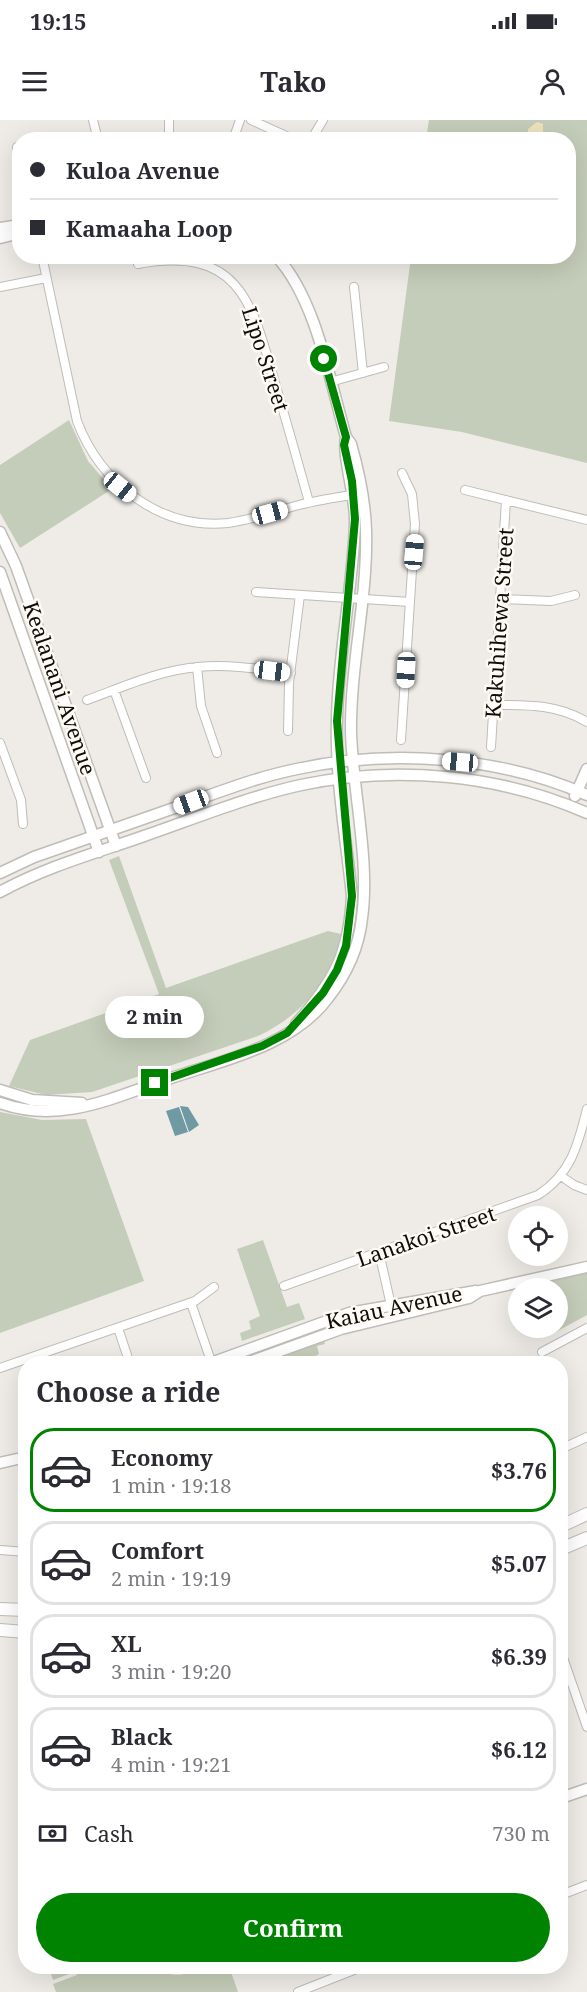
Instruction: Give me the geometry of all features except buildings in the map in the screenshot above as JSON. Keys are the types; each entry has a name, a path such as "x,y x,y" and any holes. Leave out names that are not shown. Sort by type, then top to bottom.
{"main road":[{"path":"568,1523 587,1514"},
{"path":"568,1547 587,1538"},
{"path":"0,1609 18,1610"},
{"path":"0,1630 18,1631"}],"street":[{"path":"251,120 277,132"},
{"path":"43,264 76,421 94,457 120,487 159,511 202,522 240,521 309,502 358,494"},
{"name":"Lipo Street","path":"200,264 223,274 243,293 257,317 309,502"},
{"path":"0,1103 49,1112 70,1111 249,1051 311,1019 329,998 349,965 357,943 364,895 353,778 352,709 366,549 351,444 346,437 306,302 295,280 282,264"},
{"path":"0,287 46,278"},
{"path":"354,287 363,373"},
{"path":"330,382 384,367"},
{"path":"401,740 415,514 412,494 402,473"},
{"path":"465,490 587,520"},
{"path":"287,1033 331,982 342,958 349,934 352,896 339,762 337,708 358,494"},
{"name":"Kakuhihewa Street","path":"491,747 506,500"},
{"name":"Kealanani Avenue","path":"0,532 23,583 116,846"},
{"name":"Kealanani Avenue","path":"0,572 99,852"},
{"path":"256,592 410,602"},
{"path":"288,731 291,673 300,595"},
{"path":"500,599 551,601 575,595"},
{"path":"87,699 163,673 197,667 234,666 291,673"},
{"path":"197,667 203,715 217,753"},
{"path":"114,690 146,778"},
{"path":"494,705 544,706 571,714 587,723"},
{"path":"0,743 21,800 23,824"},
{"path":"0,873 34,857 251,780 339,762 460,762 529,775 582,793"},
{"path":"571,806 582,793 587,769"},
{"path":"0,892 40,873 257,796 341,779 458,779 525,791 587,813"},
{"path":"0,1090 45,1102 97,1103"},
{"name":"Lanakoi Street","path":"284,1286 530,1199 546,1190 561,1176 576,1150 587,1109"},
{"path":"561,1176 587,1190"},
{"path":"379,1252 392,1311"},
{"name":"Kaiau Avenue","path":"229,1356 330,1319 469,1298 480,1292 587,1267"},
{"path":"49,1356 118,1328 191,1303 214,1287"},
{"path":"191,1303 208,1356"},
{"name":"Kaiau Avenue","path":"266,1356 392,1311"},
{"path":"118,1328 127,1356"},
{"path":"542,1352 587,1328"},
{"path":"0,1368 18,1364"},
{"path":"568,1446 587,1437"},
{"path":"0,1463 18,1459"},
{"path":"0,1550 18,1551"},
{"path":"568,1672 587,1727"},
{"path":"568,1796 587,1789"},
{"path":"568,1892 587,1885"},
{"path":"298,1992 344,1974"}],"green space":[{"path":"429,120 587,120 587,463 462,432 389,421 410,264 576,264 576,132 427,132"},
{"path":"69,420 88,461 112,489 20,548 0,513 0,465"},
{"path":"119,856 166,988 328,931 341,934 330,967 322,982 301,1007 274,1028 258,1036 92,1092 46,1095 9,1086 30,1040 159,994 109,860"},
{"path":"0,1112 42,1120 86,1119 144,1281 0,1333"},
{"path":"263,1240 287,1307 299,1303 305,1319 242,1341 240,1333 251,1329 249,1321 260,1316 237,1249"},
{"path":"587,1268 587,1315 568,1325 568,1278 539,1278"},
{"path":"322,1335 325,1344 317,1346 319,1354 316,1356 268,1356"},
{"path":"51,1974 69,1974 53,1980"},
{"path":"232,1974 238,1992 56,1992 53,1984 77,1975"}],"sand":[{"path":"537,122 543,124 543,132 528,132 528,129"}],"water":[{"path":"180,1106 188,1107 199,1125 189,1132"},
{"path":"179,1107 188,1132 175,1136 166,1111"}],"route":[{"path":"155,1083 262,1046 287,1033 315,1004 331,982 348,940 352,896 337,748 337,721 355,530 355,507 344,445 346,437 324,359"}]}
